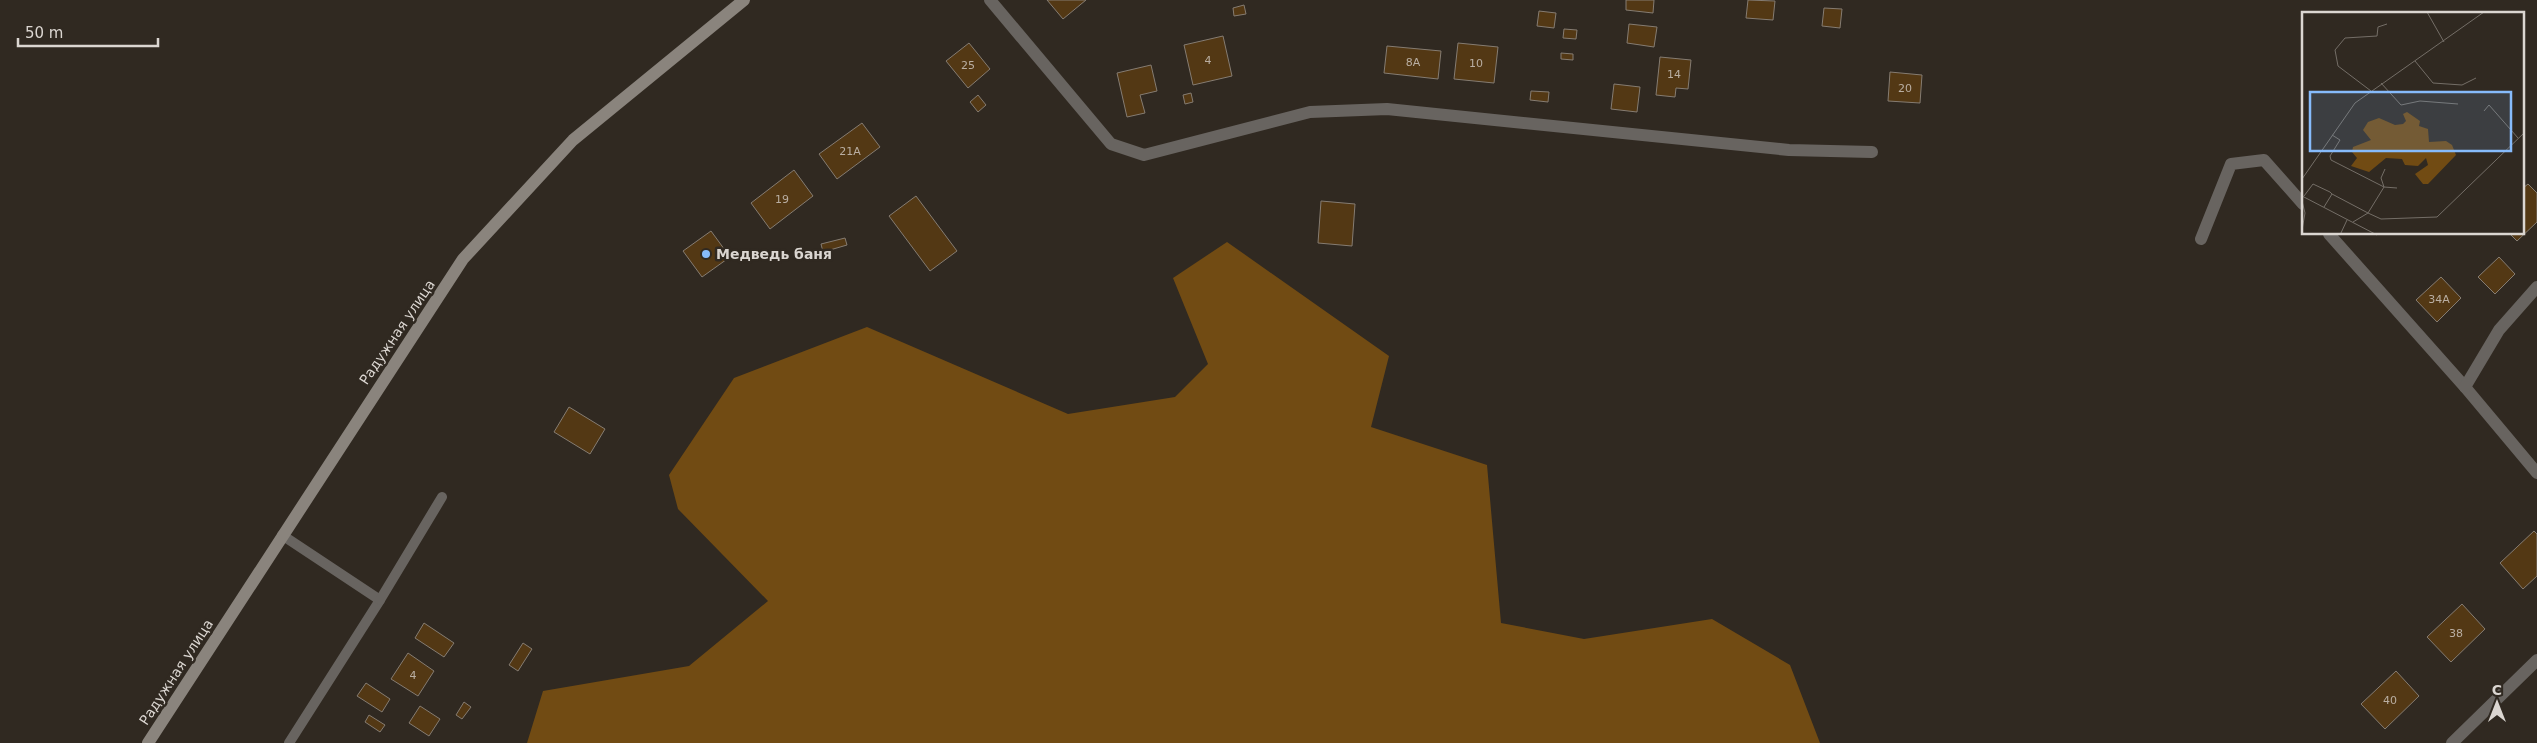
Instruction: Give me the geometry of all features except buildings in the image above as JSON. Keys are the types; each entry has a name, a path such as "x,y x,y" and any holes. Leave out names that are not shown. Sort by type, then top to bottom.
{"street":[{"name":"Радужная улица","path":"148,743 463,258 573,140 744,0"},
{"path":"990,0 1111,144 1144,155 1310,112 1387,109 1790,150 1872,152"},
{"path":"2201,239 2231,164 2264,160 2302,203"},
{"path":"2330,235 2465,387 2537,473"},
{"path":"2465,387 2499,330 2537,288"},
{"path":"2452,743 2537,660"}],"lane":[{"path":"289,743 380,600 442,497"},
{"path":"282,535 380,600"}],"shaded area":[{"path":"1227,242 1389,356 1371,427 1487,465 1501,623 1584,639 1712,619 1790,665 1820,743 527,743 543,691 689,666 768,601 678,509 669,475 734,378 867,327 1068,414 1175,397 1208,364 1173,278"}],"place":[{"name":"Медведь баня","path":"706,254"}]}
